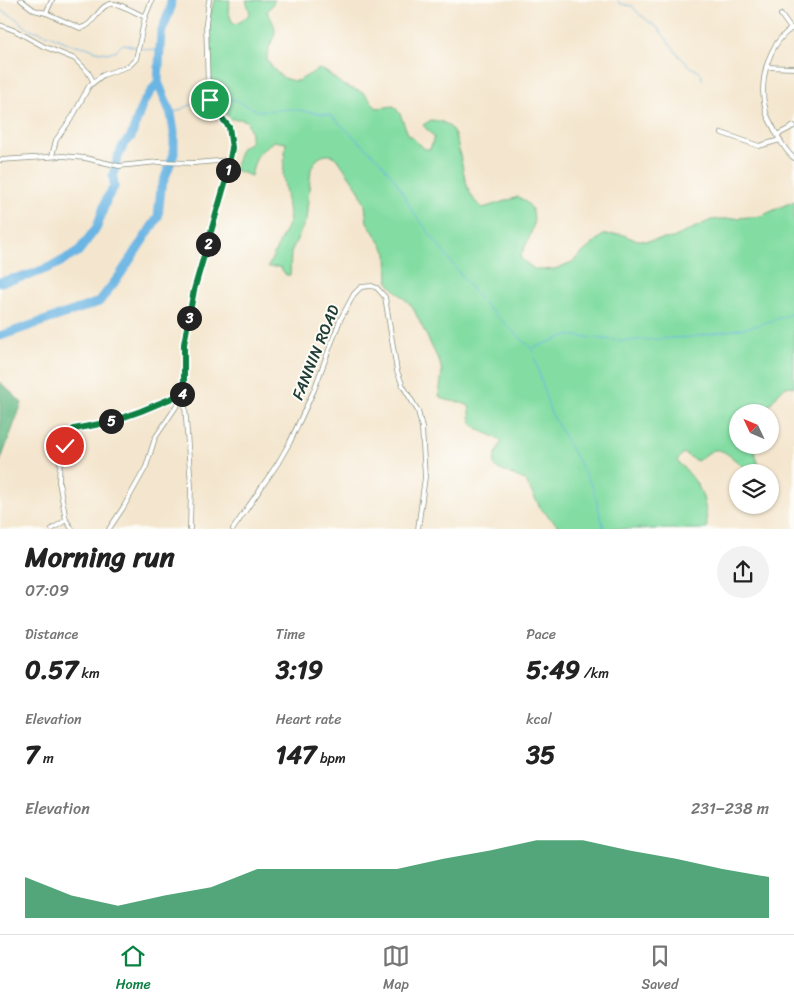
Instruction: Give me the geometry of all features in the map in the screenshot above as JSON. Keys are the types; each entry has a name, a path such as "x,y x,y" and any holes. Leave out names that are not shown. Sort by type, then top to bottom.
{"street":[{"path":"22,0 34,10 46,13 80,28 89,25 102,8 111,4 145,17"},
{"path":"46,13 52,0"},
{"path":"52,156 56,140 93,81 103,75 129,66 136,59 145,17 152,0"},
{"path":"190,529 191,485 184,399 184,344 194,290 226,180 232,139 229,127 214,108 208,89 206,23 209,0"},
{"path":"780,15 792,28 779,42 766,67 764,79 765,110 780,140 794,158"},
{"path":"0,25 75,59 88,72 93,81"},
{"path":"766,67 794,68"},
{"path":"777,135 794,126"},
{"path":"722,133 759,146 780,140"},
{"path":"0,160 52,156 85,158 118,166 230,160"},
{"name":"FANNIN ROAD","path":"233,529 285,452 314,390 346,307 354,294 366,286 377,288 385,297 397,370 403,386 420,416 425,477 418,529"},
{"path":"72,529 66,520 60,492 59,468 62,453 71,433 78,428 110,422 184,393"},
{"path":"109,529 146,467 155,438 178,404 184,399"},
{"path":"52,529 66,520"}],"green space":[{"path":"214,0 230,0 228,11 233,24 240,22 250,13 246,0 275,0 267,12 275,27 275,33 267,60 276,72 284,78 298,81 319,69 325,71 343,85 364,93 377,108 394,106 400,114 408,134 425,149 430,149 434,137 423,125 431,120 446,124 452,130 456,139 465,178 475,201 483,208 518,197 532,209 533,225 520,258 534,269 555,269 572,262 603,235 621,234 633,239 646,241 673,238 711,220 761,216 794,201 794,387 784,388 770,404 729,404 729,454 755,454 758,464 740,464 720,450 710,452 697,461 683,453 677,461 692,477 701,491 707,529 561,529 541,509 525,480 498,469 494,465 495,456 501,442 475,426 472,422 469,406 446,400 439,396 442,372 440,363 412,306 388,282 387,253 367,222 365,205 359,190 339,161 332,155 325,155 319,158 314,162 311,169 306,220 291,252 290,275 286,275 280,267 268,267 290,220 283,175 286,143 274,141 264,149 256,159 251,176 234,170 241,148 251,142 251,133 247,121 231,119 218,106 211,94 209,21"},
{"path":"0,382 22,403 0,462"}],"waterway":[{"path":"0,336 99,302 120,275 158,217 161,188 174,154 174,132 171,114 158,82 161,33 170,10 171,0"},
{"path":"617,0 621,4 632,6 639,14 658,28 680,57 701,73 702,79"},
{"path":"0,10 14,17 27,28 70,44 107,53 117,50 123,44 136,47"},
{"path":"140,48 160,51"},
{"path":"0,282 30,275 55,265 78,252 97,227 107,198 114,187 113,175 118,157 124,144 131,137 143,103 158,82"},
{"path":"213,96 236,100 258,111 291,109 330,115 379,160 396,181 413,212 480,300 532,349 550,411 593,488 604,529"},
{"path":"171,114 206,98"},
{"path":"533,348 568,335 621,341 692,337 756,326 794,313"}],"route":[{"path":"65,446 74,429 110,422 184,393 184,344 194,290 226,180 232,148 229,127 210,100"}]}
